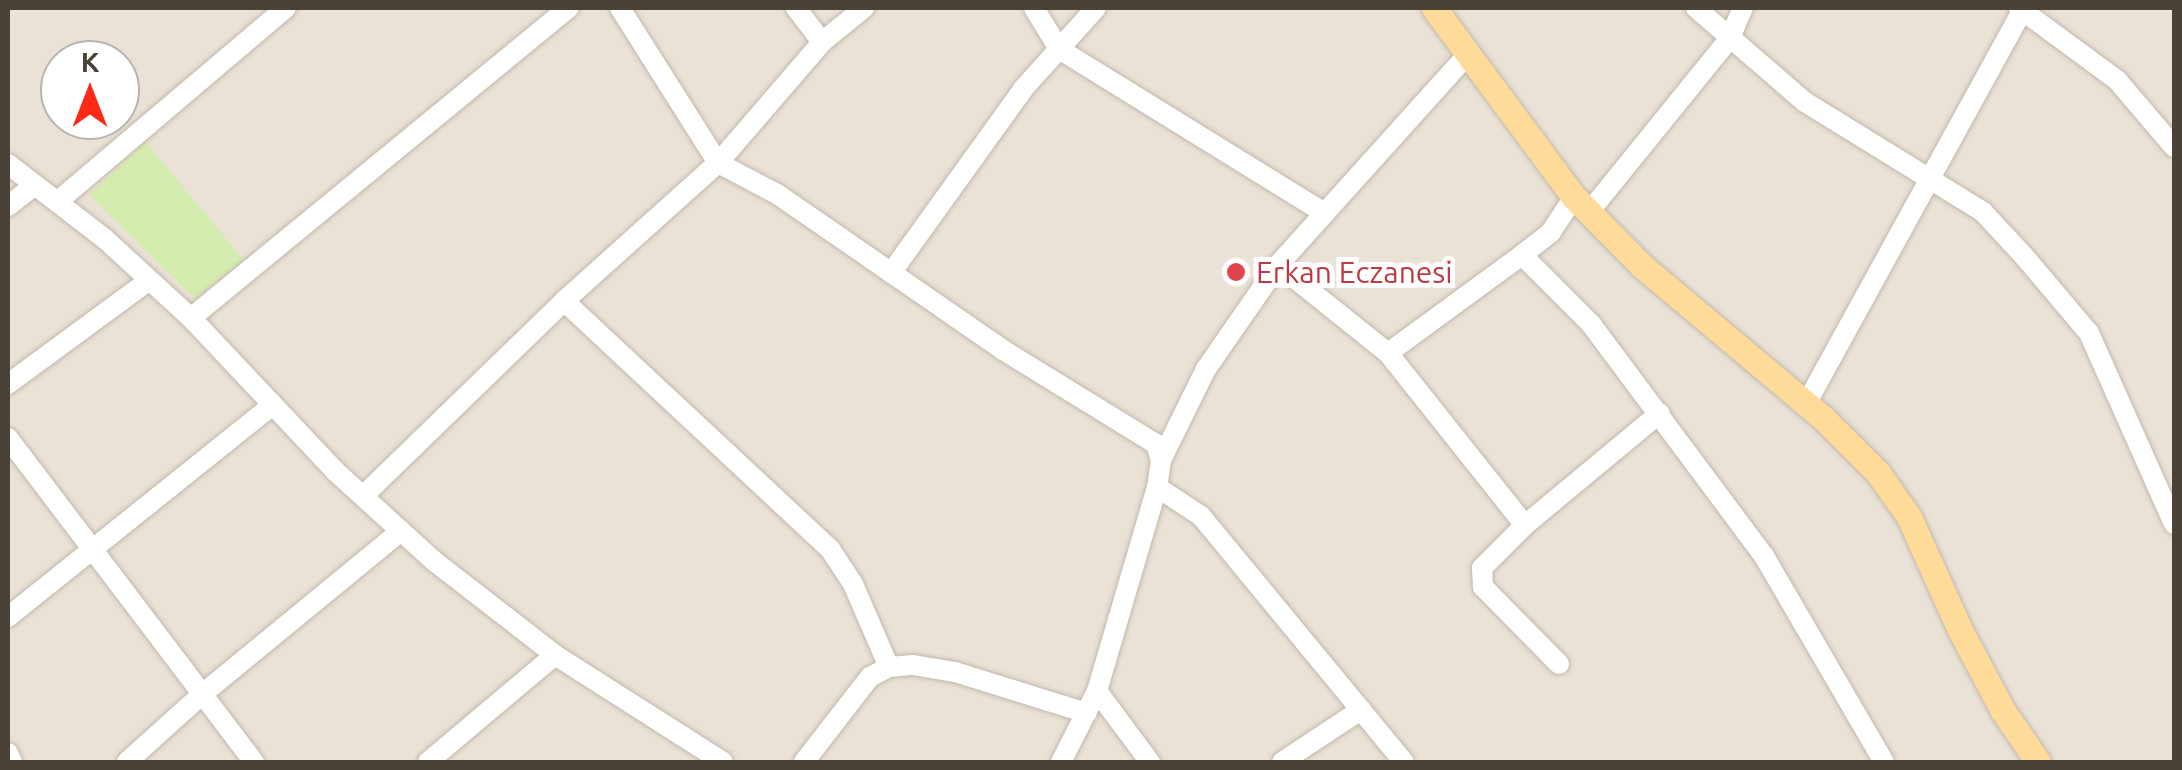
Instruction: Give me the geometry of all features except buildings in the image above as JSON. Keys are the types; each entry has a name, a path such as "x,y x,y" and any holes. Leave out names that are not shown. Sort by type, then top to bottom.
{"main road":[{"path":"1437,8 1581,205 1642,266 1806,404 1878,473 1909,517 1961,632 2003,711 2038,762"}],"street":[{"path":"57,202 286,8"},
{"path":"191,318 569,8"},
{"path":"620,8 718,164 777,194 1002,350 1156,444 1161,460"},
{"path":"796,8 822,42"},
{"path":"362,496 564,300 718,164 822,42 864,8"},
{"path":"1034,8 1059,49 1325,213"},
{"path":"891,273 1023,89 1096,8"},
{"path":"1696,8 1805,102 1983,212 2089,333 2174,524"},
{"path":"1388,353 1522,255 1581,205 1730,38 1744,8"},
{"path":"1806,404 1932,182 2022,8 2116,80 2174,147"},
{"path":"1061,762 1097,691 1157,488 1161,460 1206,369 1278,265 1468,54"},
{"path":"8,164 105,239 191,318 271,406 401,531 555,655 722,762"},
{"path":"8,206 36,185"},
{"path":"1522,255 1591,324 1764,556 1884,762"},
{"path":"1278,265 1388,353 1525,525"},
{"path":"8,384 148,281"},
{"path":"564,300 830,549 853,584 890,668"},
{"path":"8,617 271,406"},
{"path":"1558,664 1481,582 1482,568 1525,525 1660,413"},
{"path":"8,438 200,696 254,762"},
{"path":"1157,488 1201,516 1404,762"},
{"path":"127,762 200,696 401,531"},
{"path":"428,762 555,655"},
{"path":"804,762 870,677 890,668 914,665 954,672 1087,713"},
{"path":"1097,691 1150,762"},
{"path":"1282,762 1361,710"},
{"path":"8,753 12,762"}],"shaded area":[{"path":"8,8 2174,8 2174,762 8,762"}],"green space":[{"path":"145,141 244,260 195,299 89,195"}],"place":[{"name":"Erkan Eczanesi","path":"1236,272"}]}
